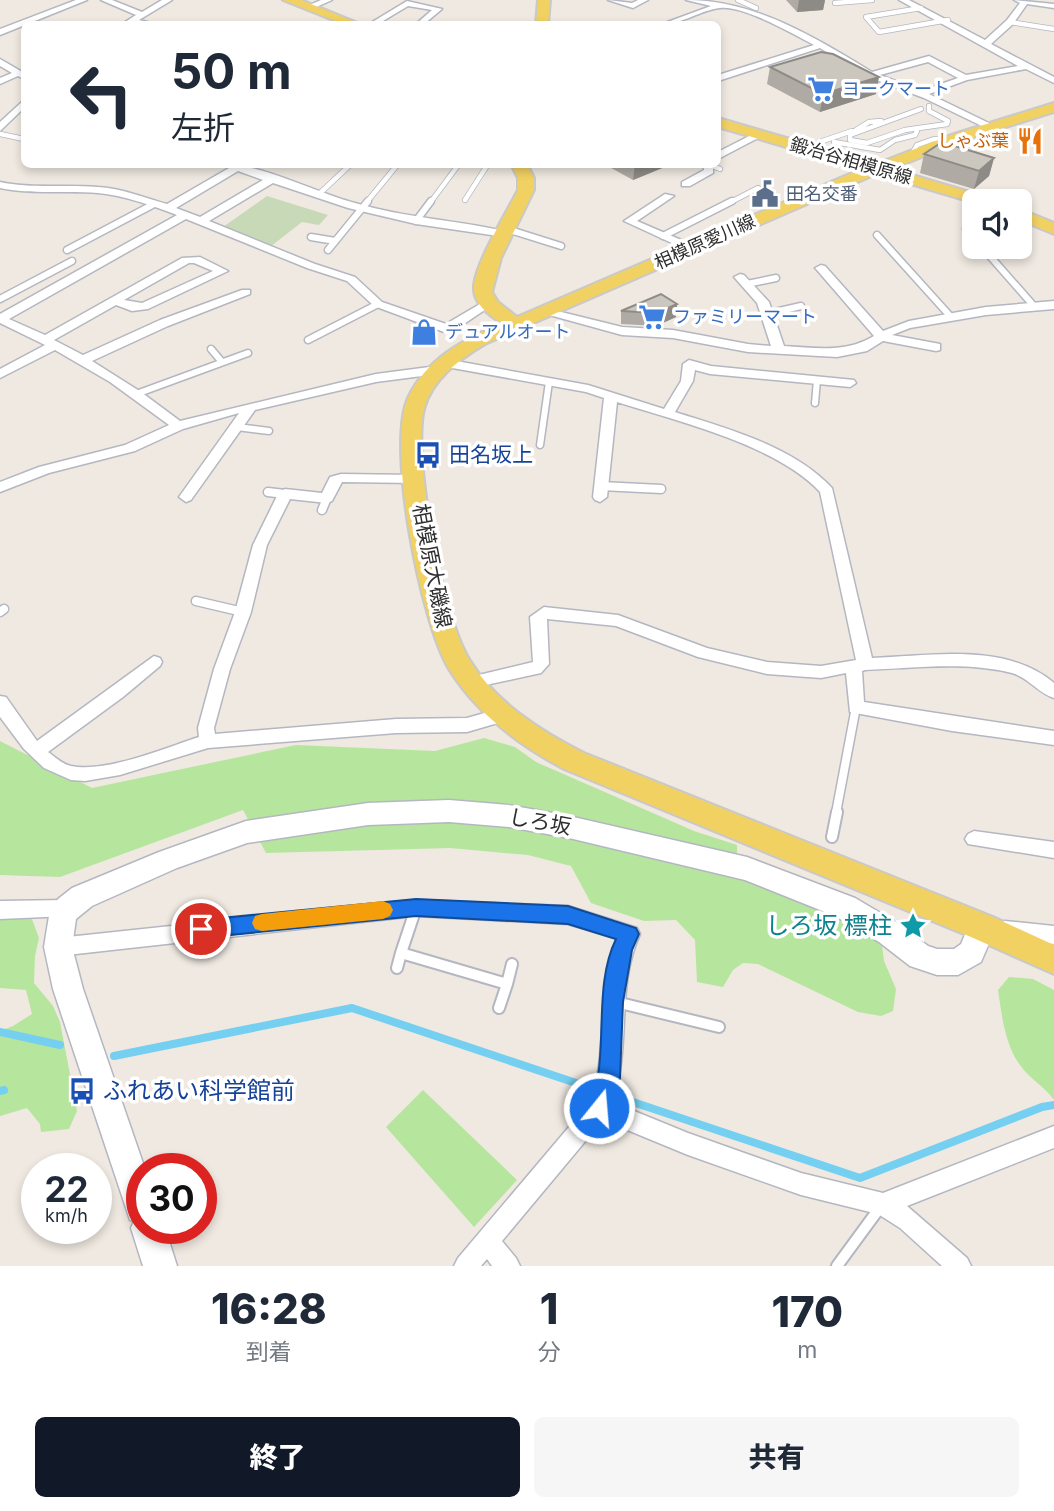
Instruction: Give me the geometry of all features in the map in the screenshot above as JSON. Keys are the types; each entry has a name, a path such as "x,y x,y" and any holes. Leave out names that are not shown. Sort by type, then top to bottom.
{"main road":[{"path":"289,0 341,21"},
{"path":"542,21 544,0"},
{"name":"相模原愛川線","path":"514,323 912,154 1054,107"},
{"name":"鍛冶谷相模原線","path":"721,123 962,194"},
{"path":"514,323 489,303 483,293 483,280 526,190 526,178 521,168"},
{"path":"1032,219 1054,229"},
{"name":"相模原大磯線","path":"514,323 466,347 441,367 419,396 411,418 409,440 436,609 451,650 472,682 502,715 532,738 575,761 982,927 1054,960"}],"street":[{"path":"29,21 83,0"},
{"path":"105,0 140,14"},
{"path":"131,21 165,0"},
{"path":"309,8 328,0"},
{"path":"612,0 633,6 644,0"},
{"path":"690,0 759,12 871,75 941,103 990,127"},
{"path":"904,0 921,4 1025,67 1054,80"},
{"path":"986,44 1010,22 1023,0 1054,6"},
{"path":"378,21 407,3 438,9 424,21"},
{"path":"674,21 719,6"},
{"path":"683,18 690,21"},
{"path":"0,32 21,24"},
{"path":"721,77 821,45"},
{"path":"871,75 929,59 965,78"},
{"path":"0,62 21,74"},
{"path":"920,94 965,78 1025,67"},
{"path":"0,81 21,75"},
{"path":"0,128 21,109"},
{"path":"721,154 757,135"},
{"path":"168,208 245,168"},
{"path":"249,168 272,179 362,208 416,221 506,232"},
{"path":"686,184 709,171 709,168"},
{"path":"201,221 272,179"},
{"path":"0,185 19,190 46,187 102,190 168,208 311,267 351,279 378,304 448,329 489,303"},
{"path":"669,196 629,221 691,248"},
{"path":"0,319 185,215"},
{"path":"0,374 116,300 186,260 196,259 222,271 144,307 132,307 116,300"},
{"path":"821,268 882,337 936,347"},
{"path":"743,281 763,302 779,350"},
{"path":"83,359 164,323 246,292"},
{"path":"541,311 622,331 673,334 729,345 779,350 851,352 894,329 951,317 1054,304"},
{"path":"0,319 83,359 139,393 178,426"},
{"path":"667,415 687,381 689,364 710,370 850,383"},
{"path":"0,487 44,470 130,448 178,426 400,373 441,367 549,382 611,395 755,444 824,485 844,562 860,666 856,707 1054,738"},
{"path":"600,491 611,395"},
{"path":"186,497 250,407"},
{"path":"208,741 206,728 222,669 243,612 277,493 325,504 335,480 341,478 415,479"},
{"path":"472,682 535,670 541,664 538,617 544,613 618,621 704,653 767,668 821,672 860,666 979,663 1011,666 1029,673 1054,692"},
{"path":"36,751 117,693 153,662"},
{"path":"0,702 46,761 71,773 87,773 125,765 208,741 396,726 467,725 502,715"},
{"name":"しろ坂","path":"68,908 82,897 168,860 246,832 368,814 449,811 509,816 569,827 747,869 845,907 889,933 920,957 937,962 958,962 971,953 982,927"},
{"path":"974,839 1054,850"},
{"path":"0,909 68,908 60,926 58,947 68,989 126,1161"},
{"path":"58,947 416,908 568,915 629,934 622,948 613,1002 609,1078 599,1108 466,1266"},
{"path":"982,927 1054,935"},
{"path":"599,1108 688,1144 802,1184 883,1204 908,1220 959,1266"},
{"path":"883,1204 1054,1138"},
{"path":"486,1242 508,1266"},
{"path":"153,1244 160,1266"}],"lane":[{"path":"738,0 759,12"},
{"path":"835,3 872,0"},
{"path":"921,4 866,17 878,32 948,20"},
{"path":"1010,22 1054,29"},
{"path":"802,148 850,135 941,103"},
{"path":"835,139 856,147 877,148 941,123 922,111"},
{"path":"835,139 882,121 922,111 929,111 948,121 947,124 929,131 913,129 870,145 850,140 850,135"},
{"path":"0,134 21,138"},
{"path":"318,195 347,168"},
{"path":"328,250 395,168"},
{"path":"416,221 456,168"},
{"path":"465,200 486,168"},
{"path":"376,177 387,179"},
{"path":"466,179 478,180"},
{"path":"663,236 758,188"},
{"path":"429,189 439,191"},
{"path":"714,199 724,203"},
{"path":"67,250 154,204"},
{"path":"506,232 561,246"},
{"path":"877,235 951,317"},
{"path":"311,237 335,241"},
{"path":"993,259 1033,305"},
{"path":"0,299 72,261"},
{"path":"743,281 776,278"},
{"path":"308,340 378,304"},
{"path":"766,314 801,306"},
{"path":"331,319 341,324"},
{"path":"211,349 222,362"},
{"path":"139,393 248,353"},
{"path":"815,403 817,380"},
{"path":"540,445 549,382"},
{"path":"237,428 269,431"},
{"path":"600,491 661,489"},
{"path":"196,601 243,612"},
{"path":"832,837 856,707"},
{"path":"397,968 416,908"},
{"path":"401,953 507,984"},
{"path":"499,1008 512,964"},
{"path":"613,1002 719,1027"},
{"path":"836,1266 883,1204"}],"green space":[{"path":"267,196 328,215 319,225 302,222 270,247 223,227"},
{"path":"484,738 515,747 536,762 694,831 737,845 737,854 508,803 497,806 560,836 736,871 821,907 862,928 882,945 884,961 896,989 893,1011 881,1016 858,1012 758,964 743,963 733,970 723,987 697,982 695,940 676,920 644,921 591,903 571,866 528,855 450,848 266,853 243,810 60,877 0,875 0,741 92,788 296,745 435,751"},
{"path":"0,906 30,914 39,938 34,983 53,1006 60,1022 77,1111 69,1129 41,1132 40,1124 27,1108 0,1116 0,1031 32,1014 26,990 0,988"},
{"path":"1009,977 1033,979 1054,990 1054,1100 1023,1069 1008,1042 998,990"},
{"path":"423,1090 517,1180 474,1227 386,1127"}],"building":[{"path":"821,52 833,54 879,77 823,94 770,67"},
{"path":"942,142 994,158 979,171 924,154"},
{"path":"661,294 677,304 657,313 621,311"}],"waterway":[{"path":"114,1056 352,1008 860,1178 1042,1107 1054,1105"},
{"path":"0,1032 60,1045"},
{"path":"0,1091 4,1090"}],"slow traffic":[{"path":"262,923 383,910"}],"place":[{"name":"ヨークマート","path":"821,89"},
{"name":"しゃぶ葉","path":"1030,141"},
{"name":"田名交番","path":"765,194"},
{"name":"ファミリーマート","path":"652,317"},
{"name":"デュアルオート","path":"424,332"},
{"name":"田名坂上","path":"428,455"},
{"name":"しろ坂 標柱","path":"913,926"},
{"name":"ふれあい科学館前","path":"82,1091"}],"route":[{"path":"201,929 416,908 568,915 629,934 622,948 613,1002 609,1078 599,1108"}]}
